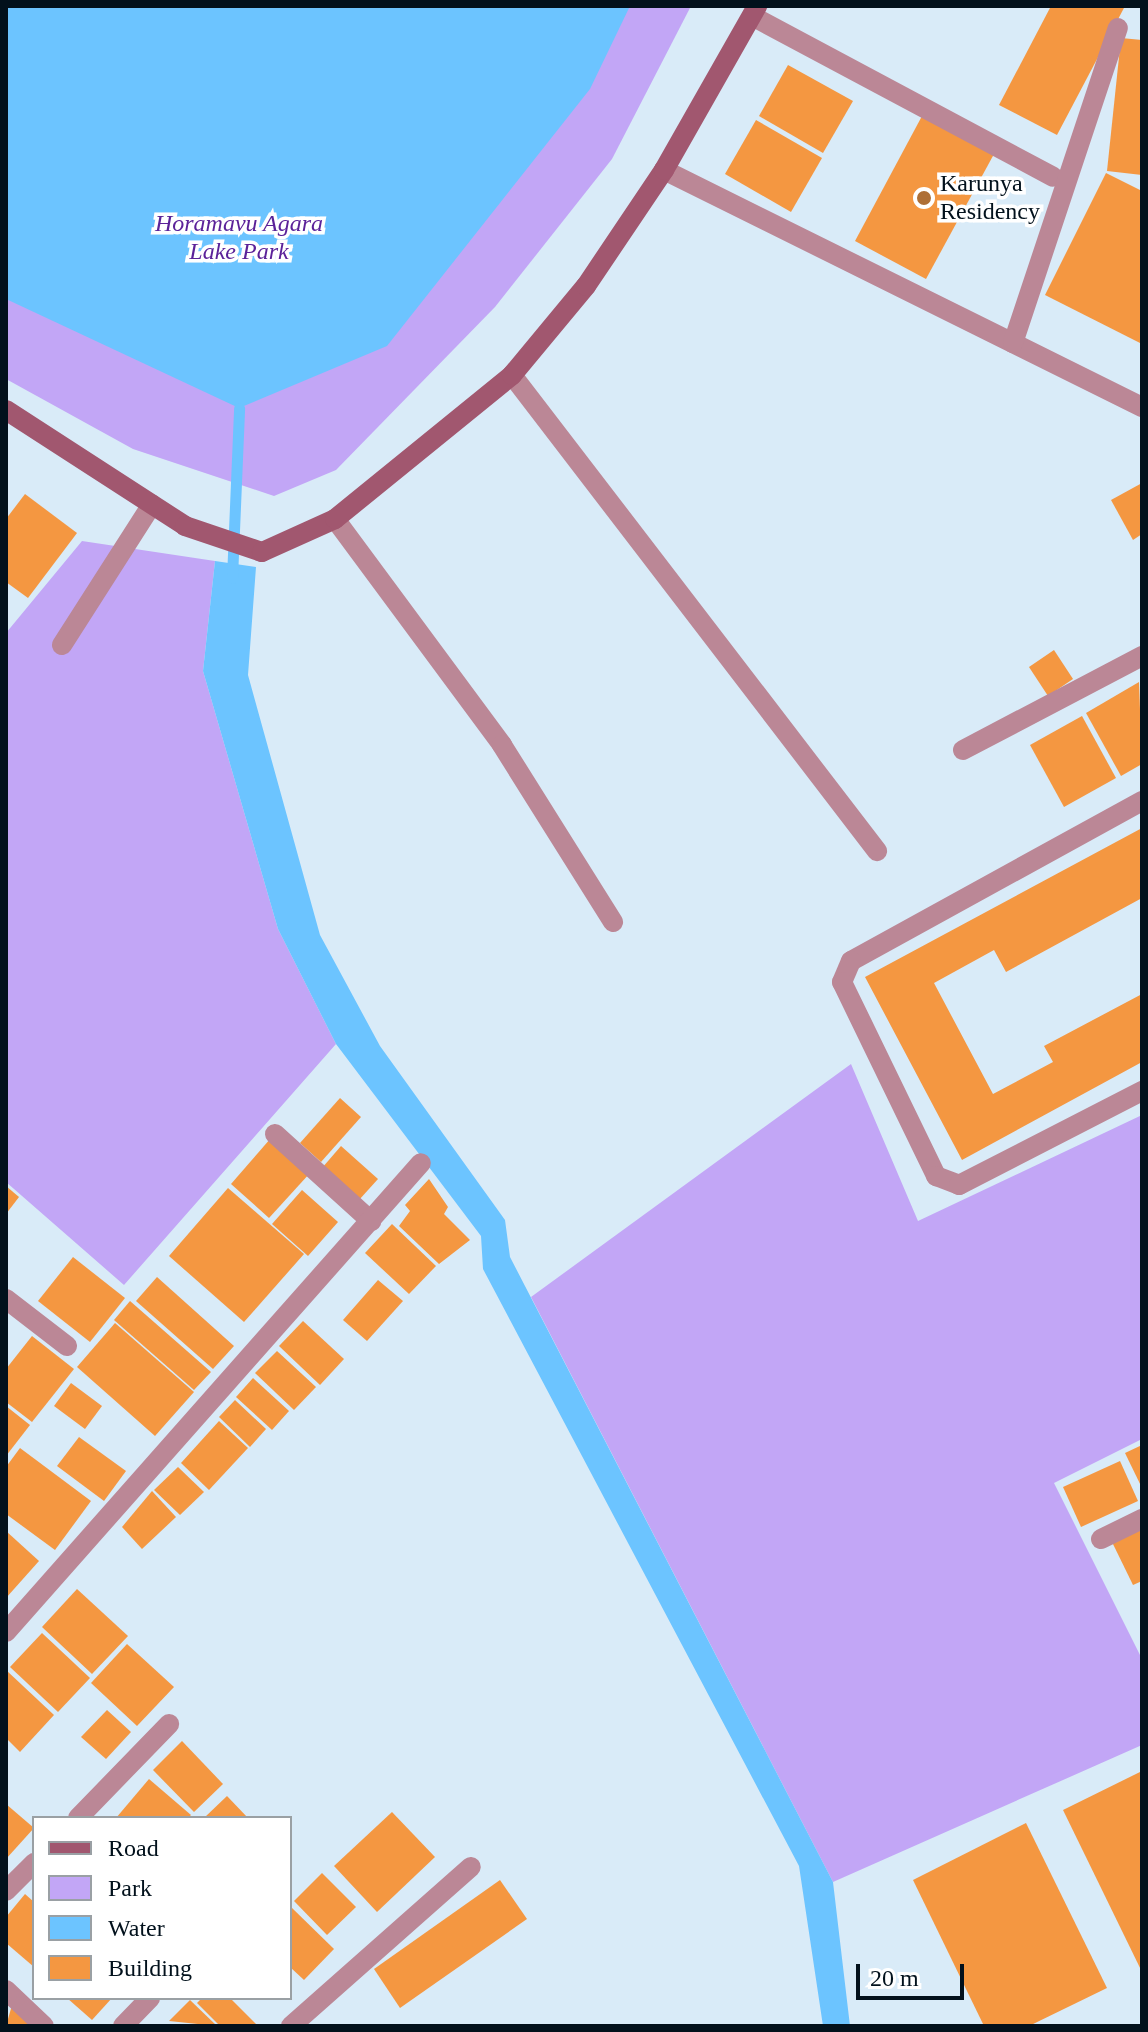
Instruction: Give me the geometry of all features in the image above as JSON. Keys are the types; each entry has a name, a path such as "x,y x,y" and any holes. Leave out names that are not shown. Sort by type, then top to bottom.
{"street":[{"path":"6,410 185,526 262,552 335,519 512,375 586,286 664,170 754,11 1053,177"},
{"path":"1013,343 1118,28"},
{"path":"664,170 1142,407"},
{"path":"512,375 877,851"},
{"path":"62,645 152,504"},
{"path":"335,519 502,745 613,922"},
{"path":"963,750 1142,656"},
{"path":"1142,801 851,961 842,982 936,1176 959,1185 1142,1091"},
{"path":"275,1134 371,1221"},
{"path":"6,1632 421,1163"},
{"path":"6,1299 67,1346"},
{"path":"1101,1539 1142,1519"},
{"path":"80,1816 169,1724"},
{"path":"6,1891 32,1865"},
{"path":"291,2026 471,1867"},
{"path":"6,1990 44,2026"},
{"path":"123,2026 148,2000"}],"green space":[{"name":"Horamavu Agara Lake Park","path":"6,6 691,6 612,159 495,307 336,470 274,496 133,449 6,379"},
{"path":"82,541 215,561 203,671 278,929 336,1044 124,1285 6,1182 6,633"},
{"path":"851,1064 918,1221 1142,1115 1142,1439 1054,1483 1142,1659 1142,1745 833,1882 531,1297"}],"water":[{"name":"Horamavu Agara Lake Park","path":"6,6 630,6 590,89 387,346 239,408 6,299"},
{"path":"215,561 256,567 248,675 320,935 380,1046 505,1220 510,1257 833,1882 850,2026 823,2026 799,1866 483,1269 481,1236 336,1044 278,929 203,671"}],"building":[{"path":"1051,6 1125,6 1057,135 999,105"},
{"path":"1121,38 1142,40 1142,175 1107,171"},
{"path":"788,65 853,101 823,153 759,116"},
{"name":"Karunya Residency","path":"922,116 994,154 926,279 855,241"},
{"path":"756,120 822,158 791,212 725,174"},
{"path":"1106,173 1142,191 1142,344 1045,295"},
{"path":"1142,483 1142,534 1133,540 1111,500"},
{"path":"25,494 77,533 28,598 6,582 6,519"},
{"path":"1054,650 1073,679 1048,696 1029,667"},
{"path":"1139,682 1142,764 1121,776 1086,713"},
{"path":"1082,716 1116,778 1064,807 1030,745"},
{"path":"1142,828 1142,898 1006,972 994,950 934,983 993,1094 1053,1062 1044,1046 1142,994 1142,1062 962,1160 865,977"},
{"path":"340,1098 361,1117 321,1162 300,1143"},
{"path":"271,1138 310,1173 269,1218 231,1184"},
{"path":"341,1146 378,1179 359,1200 322,1168"},
{"path":"429,1179 448,1207 444,1214 470,1240 439,1264 399,1226 410,1211 405,1205"},
{"path":"6,1186 19,1197 6,1214"},
{"path":"228,1188 304,1254 244,1322 169,1256"},
{"path":"302,1190 338,1222 308,1256 272,1224"},
{"path":"392,1224 436,1266 409,1294 365,1253"},
{"path":"73,1257 125,1298 90,1342 38,1301"},
{"path":"157,1277 234,1346 213,1369 136,1301"},
{"path":"378,1280 403,1301 367,1341 343,1320"},
{"path":"130,1301 211,1372 194,1390 114,1320"},
{"path":"303,1321 344,1359 320,1385 279,1346"},
{"path":"115,1323 194,1392 155,1436 77,1367"},
{"path":"32,1336 74,1369 32,1422 6,1402 6,1369"},
{"path":"277,1351 316,1387 294,1410 255,1373"},
{"path":"253,1378 289,1411 272,1430 236,1397"},
{"path":"71,1383 102,1406 85,1429 54,1406"},
{"path":"235,1400 266,1429 250,1447 219,1417"},
{"path":"6,1406 30,1425 6,1456"},
{"path":"219,1421 248,1448 209,1490 181,1463"},
{"path":"79,1437 126,1471 104,1501 57,1466"},
{"path":"1142,1445 1142,1488 1125,1453"},
{"path":"20,1448 91,1501 55,1550 6,1514 6,1467"},
{"path":"1120,1461 1138,1501 1081,1527 1063,1487"},
{"path":"178,1467 204,1492 180,1515 154,1490"},
{"path":"152,1491 176,1517 142,1549 122,1527"},
{"path":"1142,1528 1142,1581 1133,1585 1112,1542"},
{"path":"6,1531 39,1561 6,1598"},
{"path":"77,1589 128,1636 92,1674 42,1627"},
{"path":"42,1633 90,1678 58,1712 10,1667"},
{"path":"127,1644 174,1687 137,1726 91,1683"},
{"path":"6,1670 54,1715 20,1752 6,1738"},
{"path":"107,1710 131,1732 106,1759 81,1737"},
{"path":"182,1741 223,1784 194,1812 153,1770"},
{"path":"1142,1771 1142,1972 1063,1810"},
{"path":"149,1779 191,1815 190,1816 118,1816"},
{"path":"227,1796 246,1816 206,1816"},
{"path":"6,1804 32,1826 32,1830 6,1859"},
{"path":"392,1812 435,1857 377,1912 334,1866"},
{"path":"1026,1823 1107,1988 1029,2026 984,2026 913,1880"},
{"path":"322,1873 356,1907 327,1935 294,1901"},
{"path":"500,1880 527,1919 400,2008 374,1969"},
{"path":"25,1894 32,1900 32,1965 6,1943 6,1917"},
{"path":"292,1908 334,1949 304,1980 292,1969"},
{"path":"69,2000 110,2000 92,2020"},
{"path":"190,2000 217,2026 169,2021"},
{"path":"200,2000 232,2000 257,2025 220,2026 197,2003"},
{"path":"12,2005 36,2026 6,2026"}],"waterway":[{"path":"232,578 239,408"}],"place":[{"name":"Karunya Residency","path":"924,198"}]}
